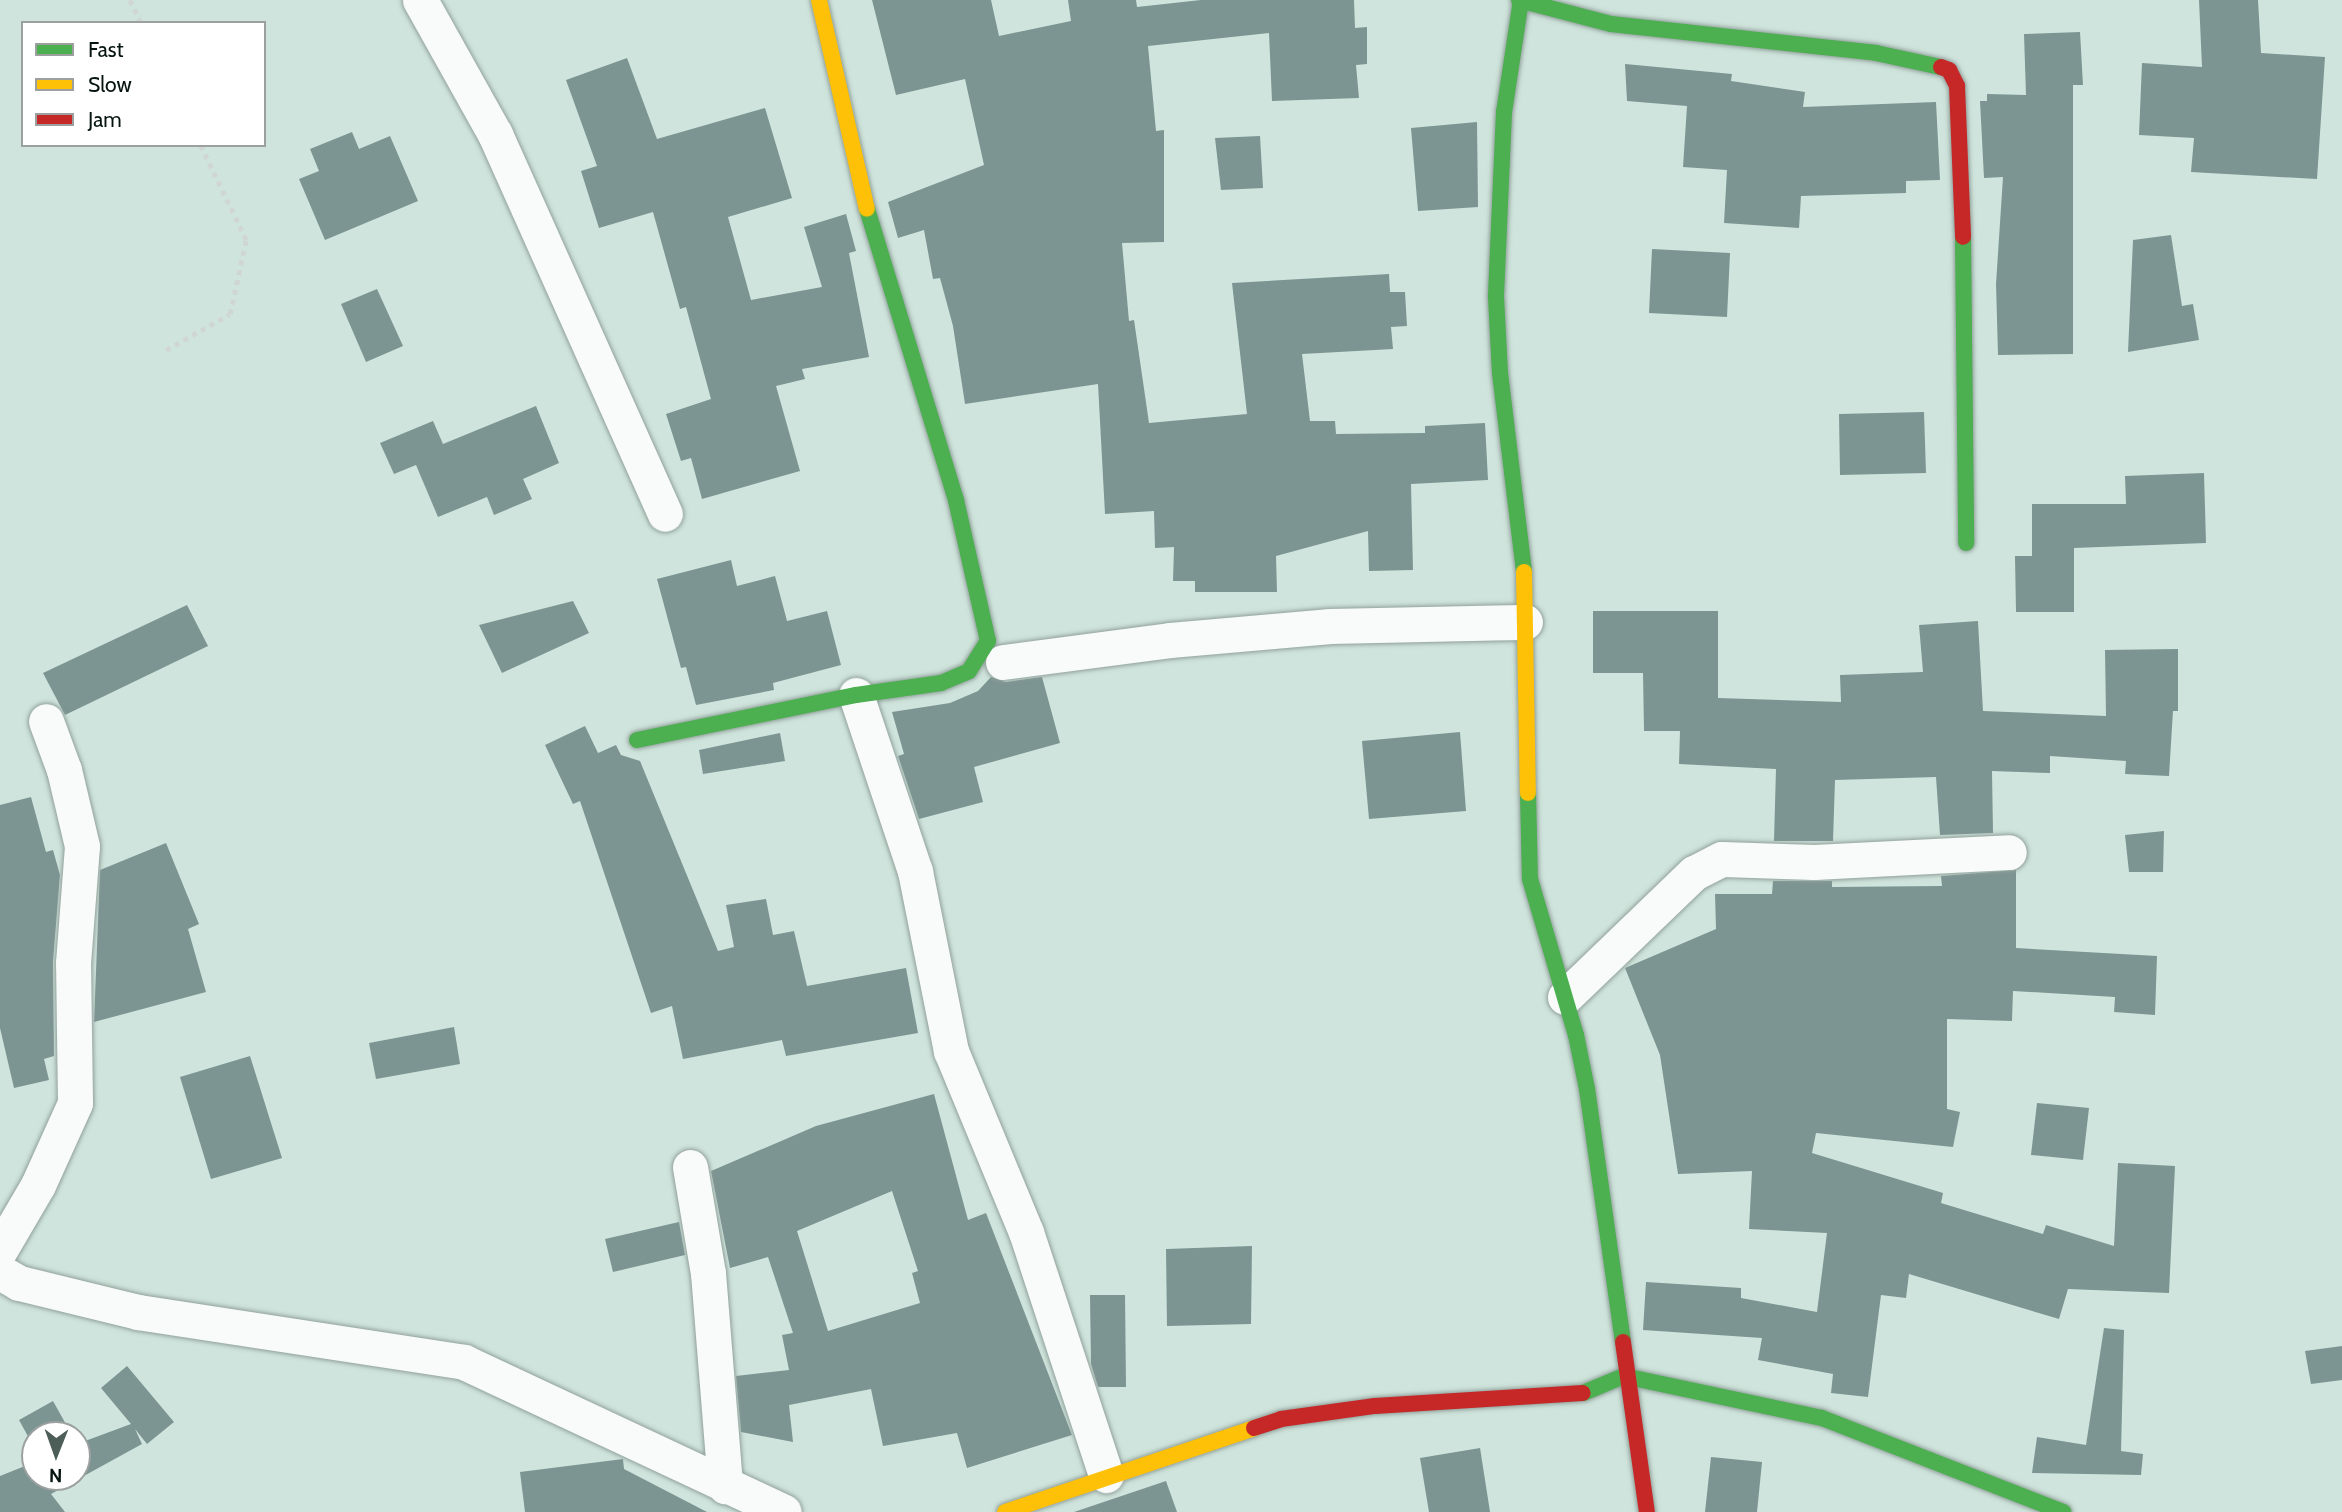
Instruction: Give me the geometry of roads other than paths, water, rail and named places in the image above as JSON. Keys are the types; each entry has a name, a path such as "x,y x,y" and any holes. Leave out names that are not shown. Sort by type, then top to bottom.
{"street":[{"path":"421,0 495,134 665,514"},
{"path":"637,740 856,695 942,683 970,671 988,641 956,500 873,233 819,0"},
{"path":"1647,1512 1624,1377 1587,1089 1565,997 1530,879 1523,543 1500,373 1496,297 1504,112 1520,0 1611,24 1876,53 1922,60 1949,70 1957,86 1962,185 1966,543"},
{"path":"1003,662 1170,640 1331,626 1525,622"},
{"path":"856,695 915,871 951,1051 1026,1231 1106,1475"},
{"path":"0,1250 38,1185 75,1103 73,962 82,846 64,770 46,721"},
{"path":"1565,997 1694,873 1723,859 1814,862 2009,852"},
{"path":"690,1167 708,1273 725,1486"},
{"path":"0,1272 19,1283 138,1312 464,1362 784,1512"},
{"path":"1005,1512 1106,1475 1173,1457 1281,1419 1375,1406 1592,1392 1624,1377 1822,1418 2063,1512"}]}
